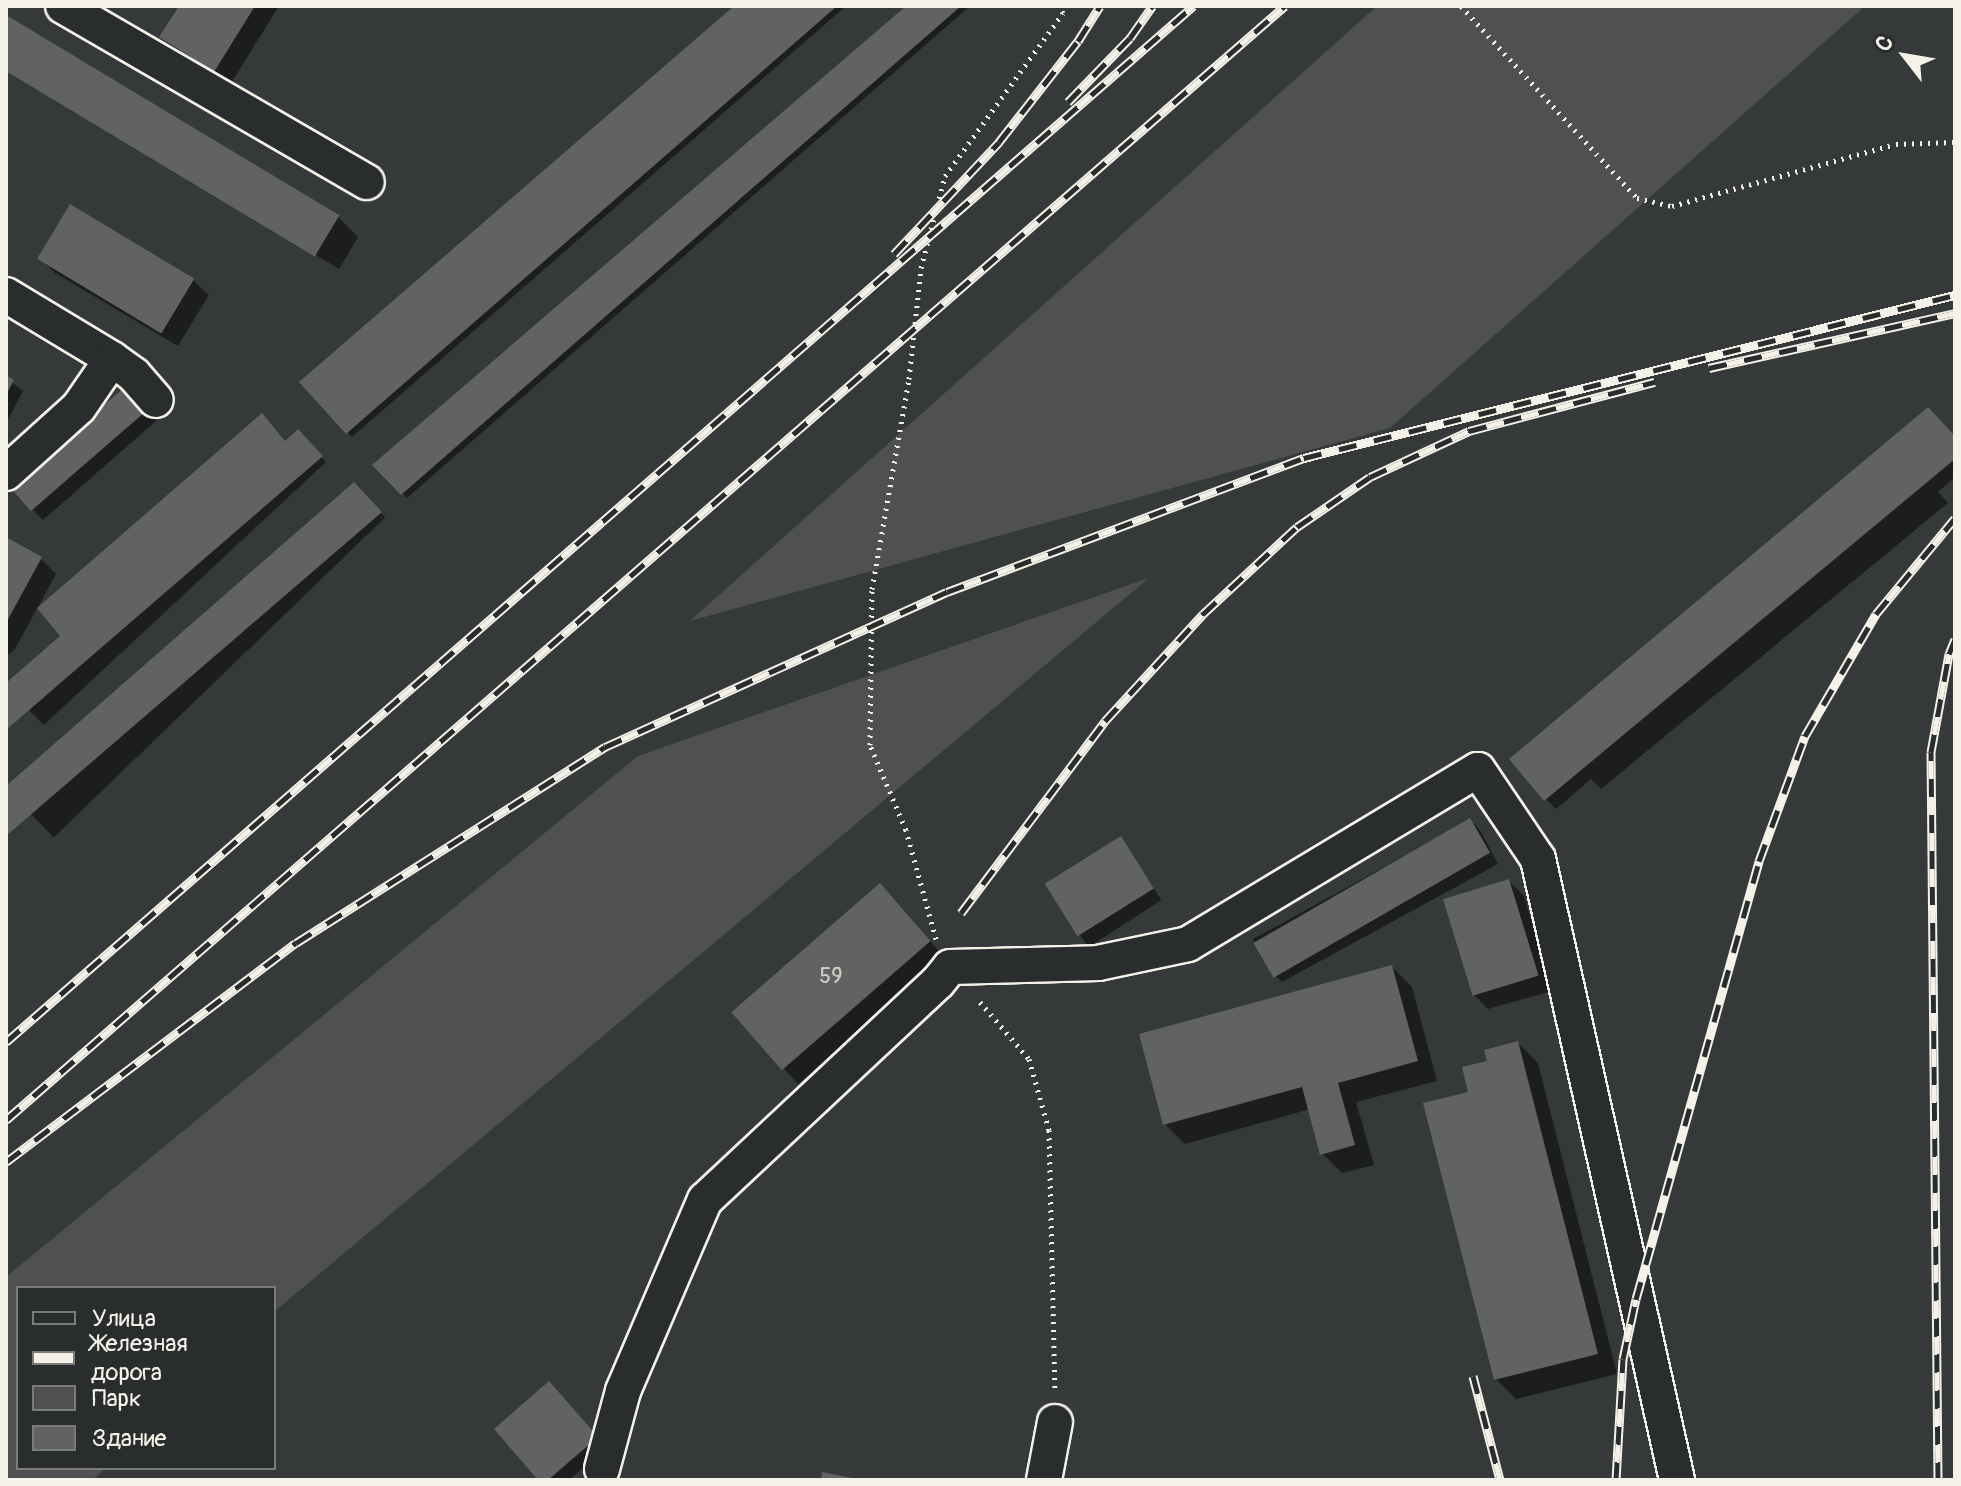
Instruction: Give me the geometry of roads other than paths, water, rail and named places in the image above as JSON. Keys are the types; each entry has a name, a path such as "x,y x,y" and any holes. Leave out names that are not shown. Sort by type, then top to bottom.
{"lane":[{"path":"63,6 104,16 367,182"},
{"path":"6,295 112,359 134,375 156,400"},
{"path":"6,473 79,407 112,359"},
{"path":"602,1469 623,1391 705,1200 938,982 950,967 1098,963 1188,944 1478,770 1538,859 1677,1480"},
{"path":"1044,1480 1055,1422"}],"railway":[{"path":"894,254 999,142 1078,41 1100,6"},
{"path":"1068,102 1130,38 1152,6"},
{"path":"6,1042 1193,6"},
{"path":"6,1120 1285,6"},
{"path":"6,1162 296,943 605,747 947,592 1304,458 1955,295"},
{"path":"1709,368 1955,313"},
{"path":"961,913 1105,721 1203,614 1297,527 1370,477 1469,431 1655,382"},
{"path":"1616,1480 1623,1359 1636,1299 1759,861 1805,736 1876,614 1955,518"},
{"path":"1938,1480 1931,752 1949,654 1955,639"},
{"path":"1473,1376 1500,1480"}]}
